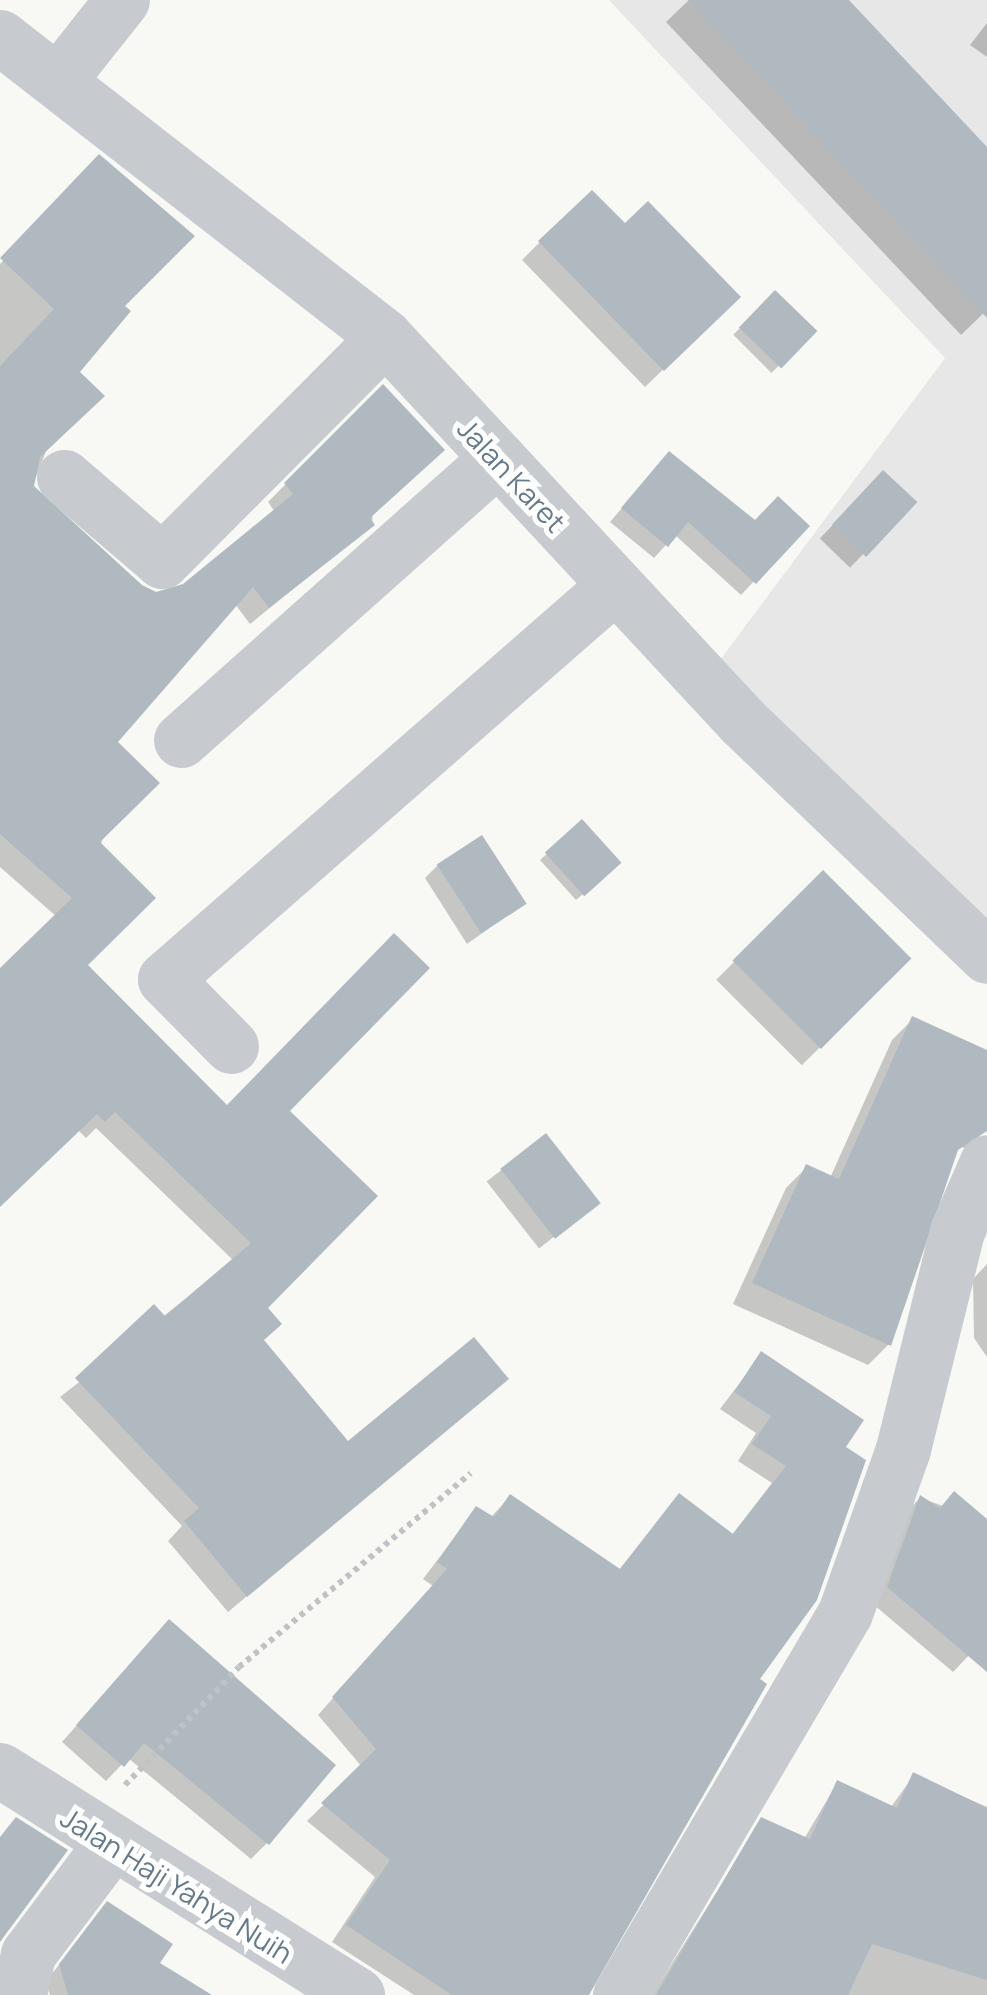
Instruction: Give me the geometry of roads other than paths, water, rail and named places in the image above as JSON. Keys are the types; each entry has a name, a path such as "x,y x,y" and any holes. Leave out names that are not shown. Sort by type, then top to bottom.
{"street":[{"path":"60,77 122,0"},
{"name":"Jalan Karet","path":"0,37 60,77 385,337 614,586 987,956"},
{"path":"64,477 162,561 385,337"},
{"path":"181,740 497,458"},
{"path":"231,1046 165,979 614,586"},
{"path":"620,1995 846,1614 904,1449 957,1231 987,1162"},
{"name":"Jalan Haji Yahya Nuih","path":"0,1770 97,1838 358,1995"},
{"path":"19,1995 28,1954 97,1838"}]}
